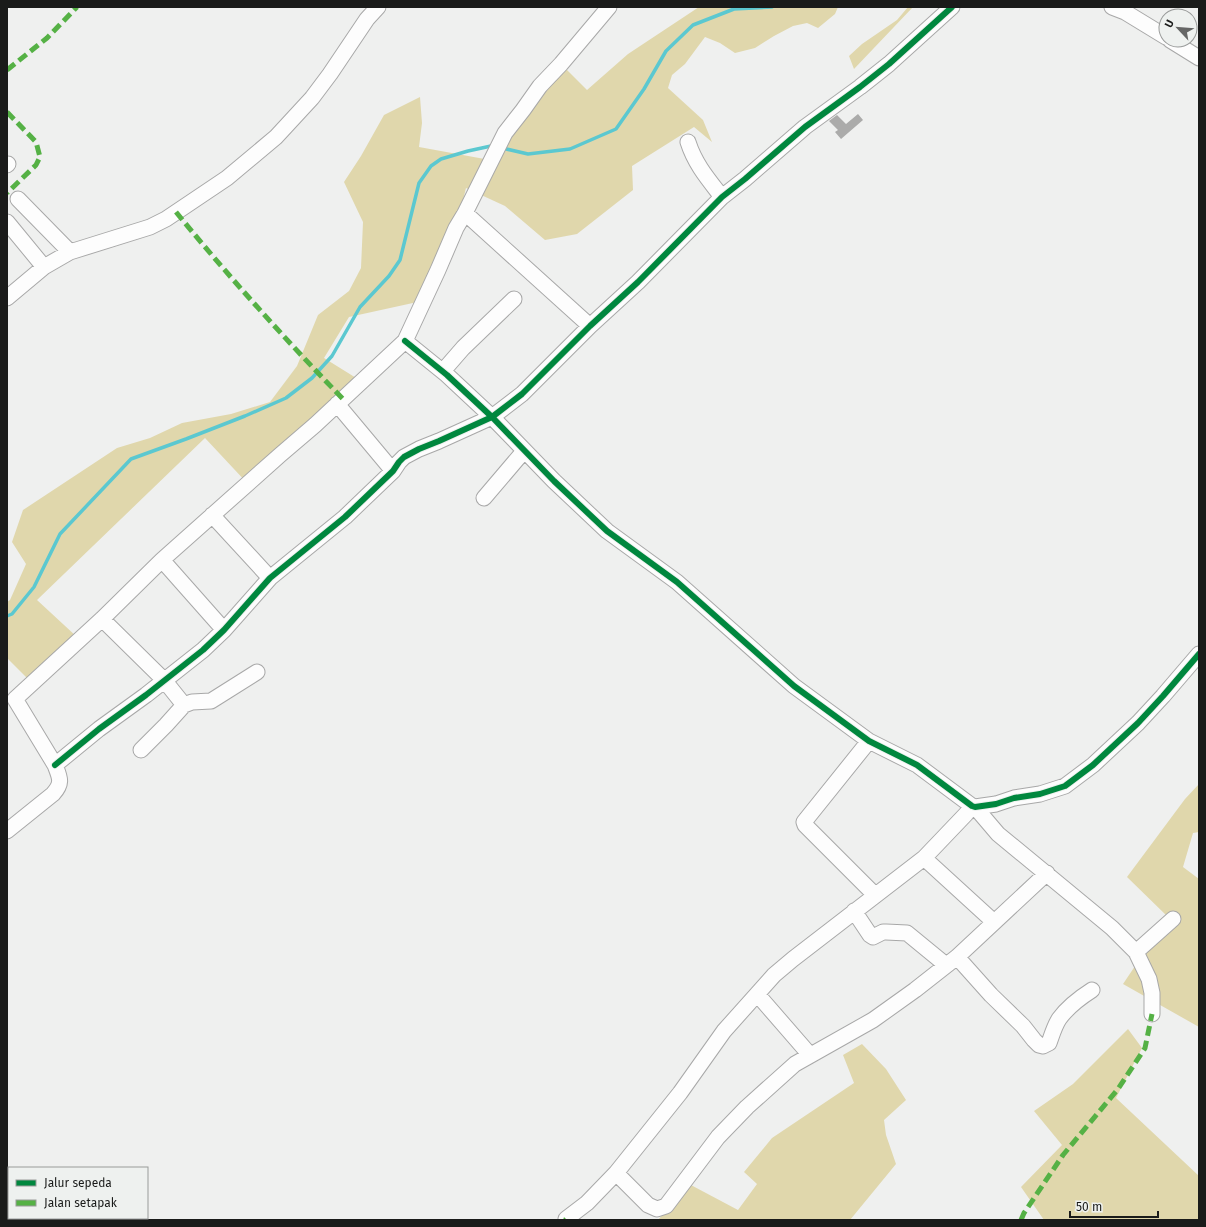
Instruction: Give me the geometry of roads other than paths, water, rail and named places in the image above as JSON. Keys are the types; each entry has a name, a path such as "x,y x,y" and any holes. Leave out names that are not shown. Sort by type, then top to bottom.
{"street":[{"path":"7,298 44,267 70,252 94,243 150,227 166,219 227,178 276,137 312,98 367,19 378,7"},
{"path":"7,831 58,789 60,782 55,765 11,702 102,619 162,560 337,404 405,341 456,228 465,213 504,133 540,86 561,64 609,7"},
{"path":"55,765 99,729 146,695 203,650 224,630 270,578 345,517 393,471 404,457 492,417 522,394 590,326 638,282 722,197 805,127 889,64 952,7"},
{"path":"1112,7 1125,12 1158,32"},
{"path":"1183,48 1199,58"},
{"path":"688,142 697,164 722,197"},
{"path":"18,199 70,252"},
{"path":"465,213 590,326"},
{"path":"7,222 44,267"},
{"path":"443,371 463,348 514,299"},
{"path":"405,341 443,371 492,417 554,481 608,531 677,582 794,686 869,741 917,765 974,806 998,834 1112,928 1136,952 1150,979 1152,1014"},
{"path":"337,404 393,471"},
{"path":"484,498 524,451"},
{"path":"212,515 270,578"},
{"path":"162,560 224,630"},
{"path":"102,619 164,680 184,705"},
{"path":"566,1220 587,1203 616,1173 680,1093 724,1031 774,975 854,911 924,858 974,806 996,804 1014,798 1040,794 1065,786 1093,765 1138,723 1197,659"},
{"path":"141,750 184,705 192,702 211,701 257,672"},
{"path":"869,741 804,822 805,825 875,895"},
{"path":"924,858 994,922"},
{"path":"616,1173 648,1205 657,1209 666,1206 718,1137 747,1107 795,1064 873,1020 914,990 951,961 1047,873"},
{"path":"854,911 870,935 873,937 882,932 907,933 951,961 991,995 1024,1026 1039,1045 1043,1046 1049,1043 1060,1018 1078,999 1092,990"},
{"path":"1136,952 1173,919"},
{"path":"758,994 810,1055"}],"waterway":[{"path":"502,148 528,154 570,149 616,129 644,89 666,51 693,25 734,9 772,7"},
{"path":"7,616 12,614 34,587 60,534 131,459 245,416 286,398 312,378 332,356 360,307 389,276 400,260 419,183 431,166 441,159 468,151 494,146"}]}
